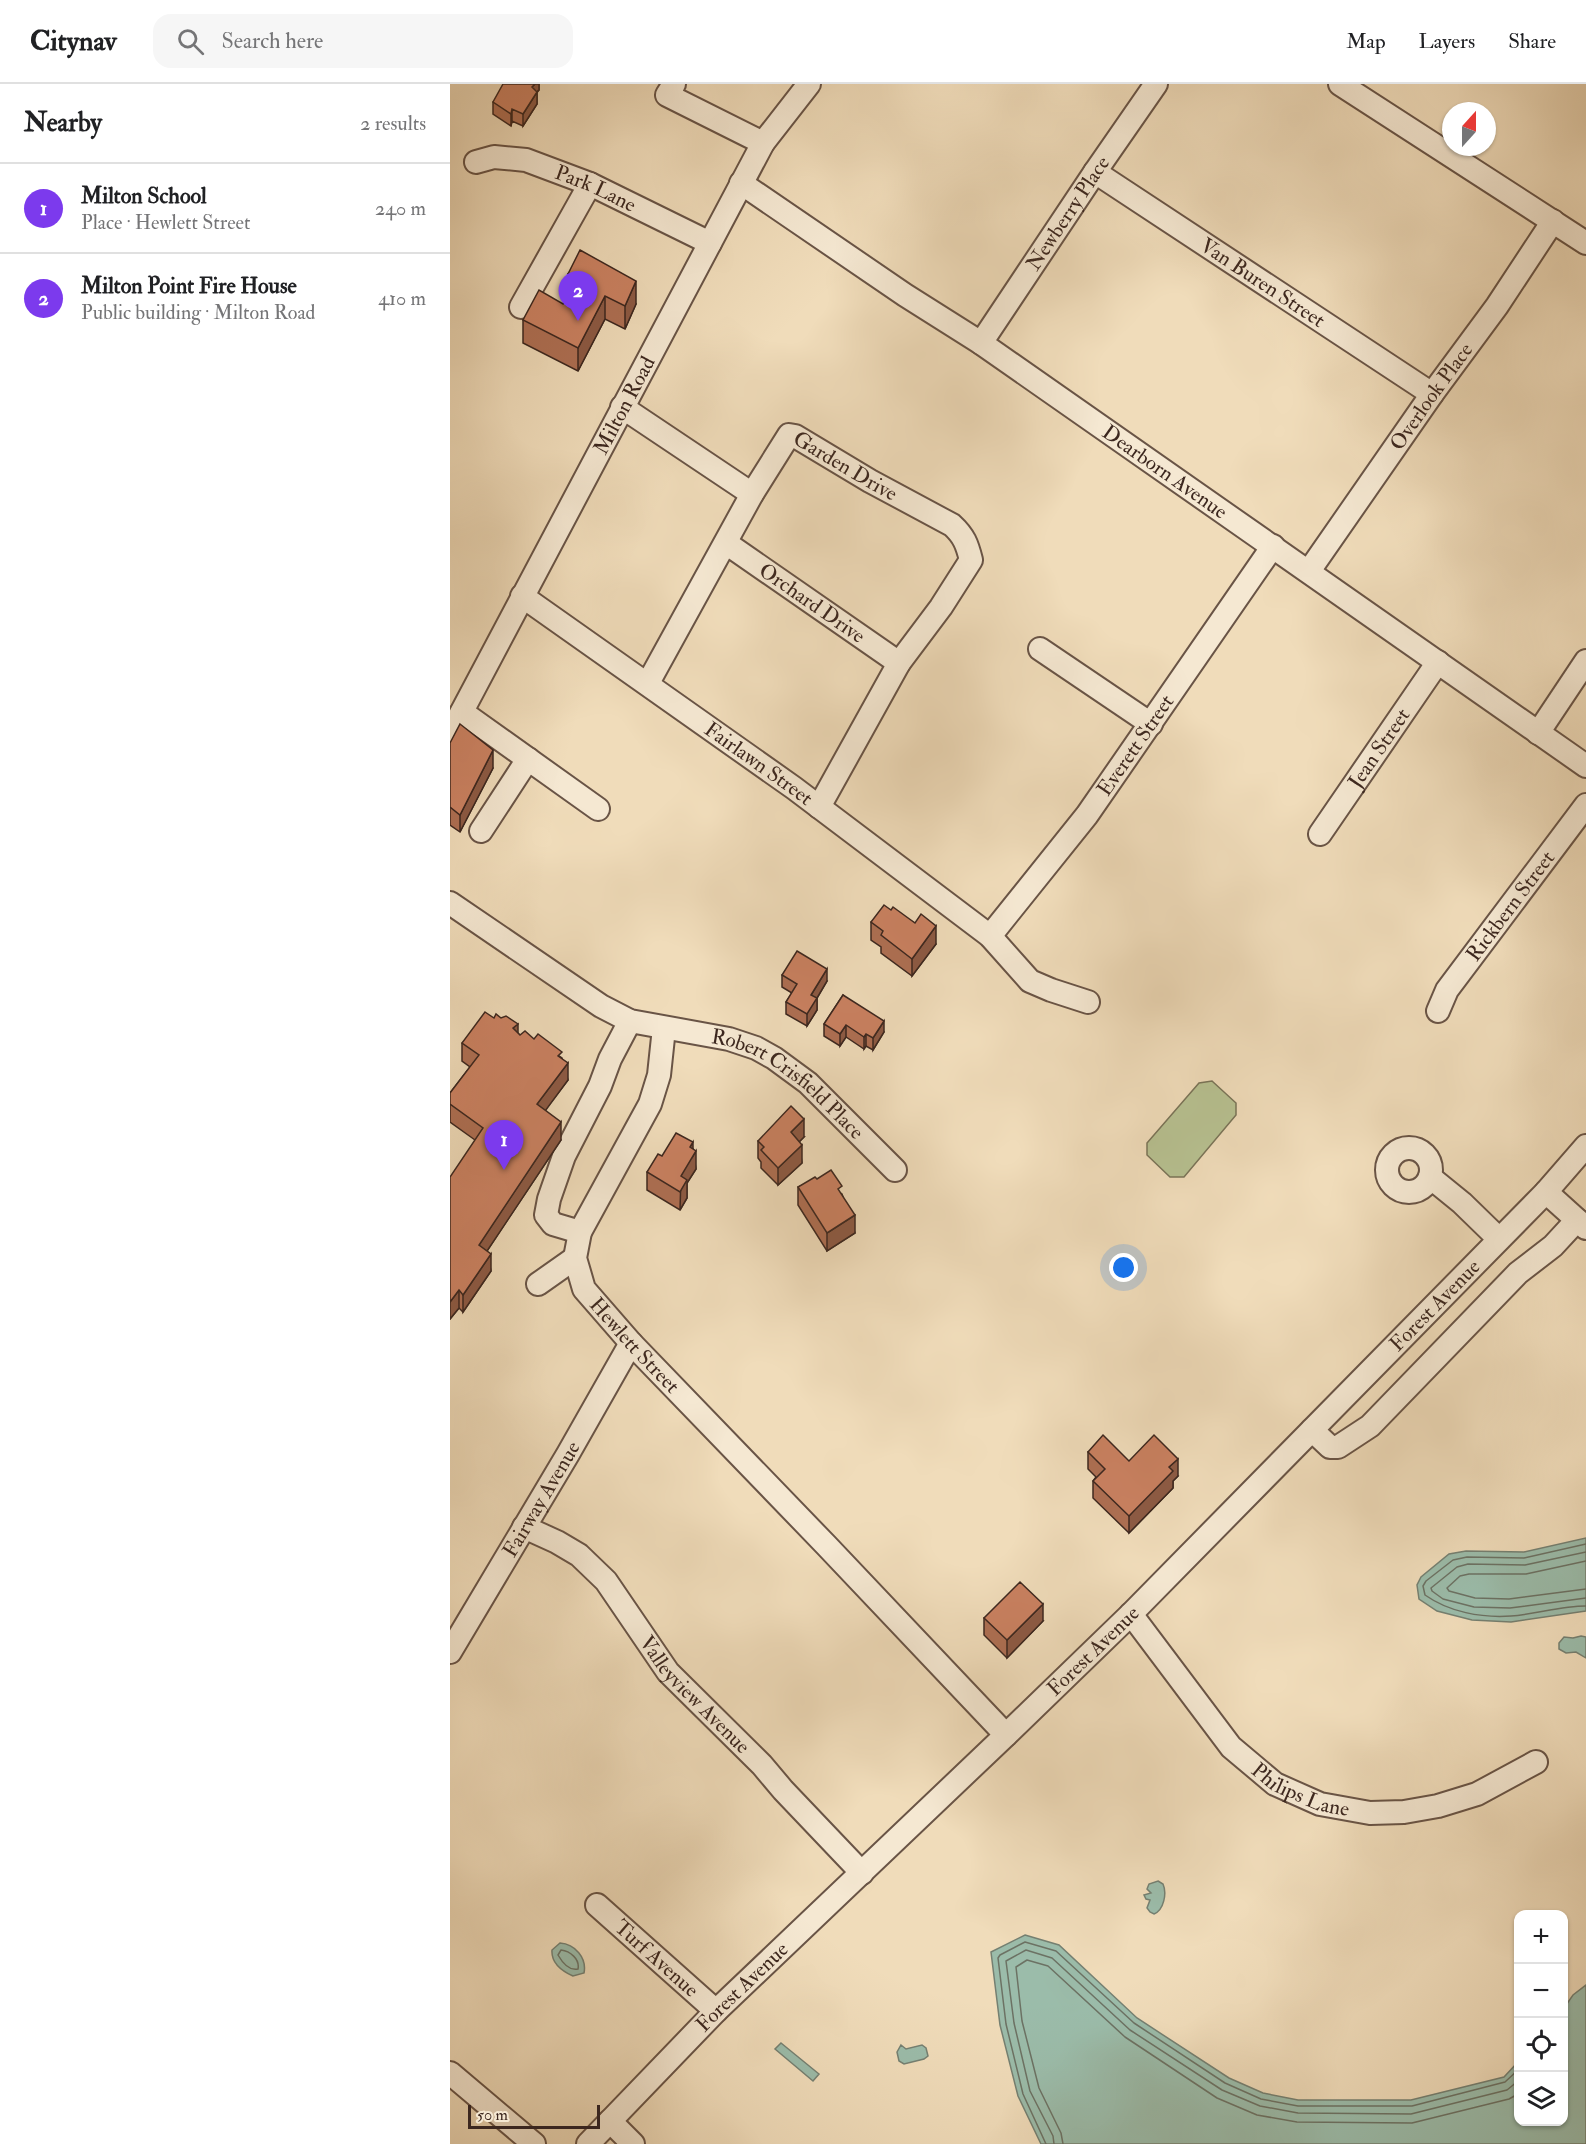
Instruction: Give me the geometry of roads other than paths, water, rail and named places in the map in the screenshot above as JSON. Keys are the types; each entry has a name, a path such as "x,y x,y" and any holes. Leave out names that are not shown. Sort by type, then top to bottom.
{"street":[{"name":"Milton Road","path":"450,734 763,143 809,84"},
{"name":"Newberry Place","path":"981,343 1156,84"},
{"path":"1340,84 1586,243"},
{"path":"670,89 763,143"},
{"name":"Park Lane","path":"476,162 495,157 526,160 590,184 710,243"},
{"name":"Van Buren Street","path":"1095,172 1432,394"},
{"name":"Dearborn Avenue","path":"741,183 905,295 981,343 1586,766"},
{"path":"521,308 590,184"},
{"name":"Overlook Place","path":"1309,571 1432,394 1497,306 1553,221"},
{"path":"622,407 752,494"},
{"name":"Garden Drive","path":"648,683 752,494 789,435 795,436 870,481 952,525 967,542 971,560 941,607 899,663"},
{"name":"Orchard Drive","path":"726,543 899,663"},
{"name":"Everett Street","path":"990,936 1087,815 1273,546"},
{"name":"Fairlawn Street","path":"522,596 648,683 819,807 990,936 1030,981 1088,1002"},
{"path":"1040,649 1151,723"},
{"path":"1538,733 1586,661"},
{"name":"Jean Street","path":"1320,834 1438,662"},
{"path":"819,807 899,663"},
{"path":"462,712 598,809"},
{"path":"481,831 528,759"},
{"name":"Rickbern Street","path":"1438,1011 1447,990 1586,805"},
{"path":"450,903 602,1006 630,1021 664,1028"},
{"path":"580,1232 553,1224 546,1215 549,1199 564,1156 630,1021"},
{"name":"Robert Crisfield Place","path":"664,1028 729,1039 756,1048 774,1058 808,1083 895,1170"},
{"name":"Hewlett Street","path":"664,1028 659,1075 650,1104 580,1232 575,1258 584,1289 631,1343 1006,1735"},
{"name":"Forest Avenue","path":"588,2144 716,2011 1131,1614 1546,1192 1586,1146"},
{"path":"1430,1177 1462,1203 1499,1239"},
{"path":"1312,1430 1330,1447 1338,1447 1370,1426 1518,1273 1582,1224 1546,1192"},
{"path":"538,1284 575,1258"},
{"name":"Fairway Avenue","path":"450,1652 631,1343"},
{"name":"Valleyview Avenue","path":"524,1527 579,1555 606,1581 668,1672 762,1765 862,1873"},
{"name":"Philips Lane","path":"1131,1614 1232,1747 1275,1784 1320,1804 1370,1813 1404,1812 1438,1806 1477,1794 1536,1762"},
{"name":"Turf Avenue","path":"597,1905 716,2011"},
{"path":"450,2073 534,2144"},
{"path":"610,2121 633,2144"}],"water":[{"path":"1586,1538 1586,1611 1511,1622 1472,1620 1437,1611 1419,1599 1417,1585 1421,1577 1449,1554 1466,1551 1524,1552"},
{"path":"1564,1637 1586,1637 1586,1658 1576,1652 1566,1653 1559,1649 1559,1643"},
{"path":"1158,1881 1163,1884 1165,1896 1160,1909 1154,1914 1147,1908 1150,1900 1144,1895 1151,1893 1147,1889 1149,1884"},
{"path":"1025,1935 1059,1945 1137,2018 1229,2078 1263,2093 1298,2100 1411,2100 1504,2077 1514,2066 1514,2126 1568,2126 1568,2002 1586,1985 1586,2144 1041,2144 1018,2096 1000,2025 991,1952"},
{"path":"560,1943 570,1946 579,1953 584,1962 584,1973 573,1976 558,1966 553,1959 552,1950"},
{"path":"781,2043 819,2074 813,2081 775,2049"},
{"path":"901,2045 906,2049 922,2045 926,2048 928,2056 904,2064 899,2061 897,2052"}],"place":[{"name":"Milton Point Fire House","path":"578,321"},
{"name":"Milton School","path":"504,1170"}]}
